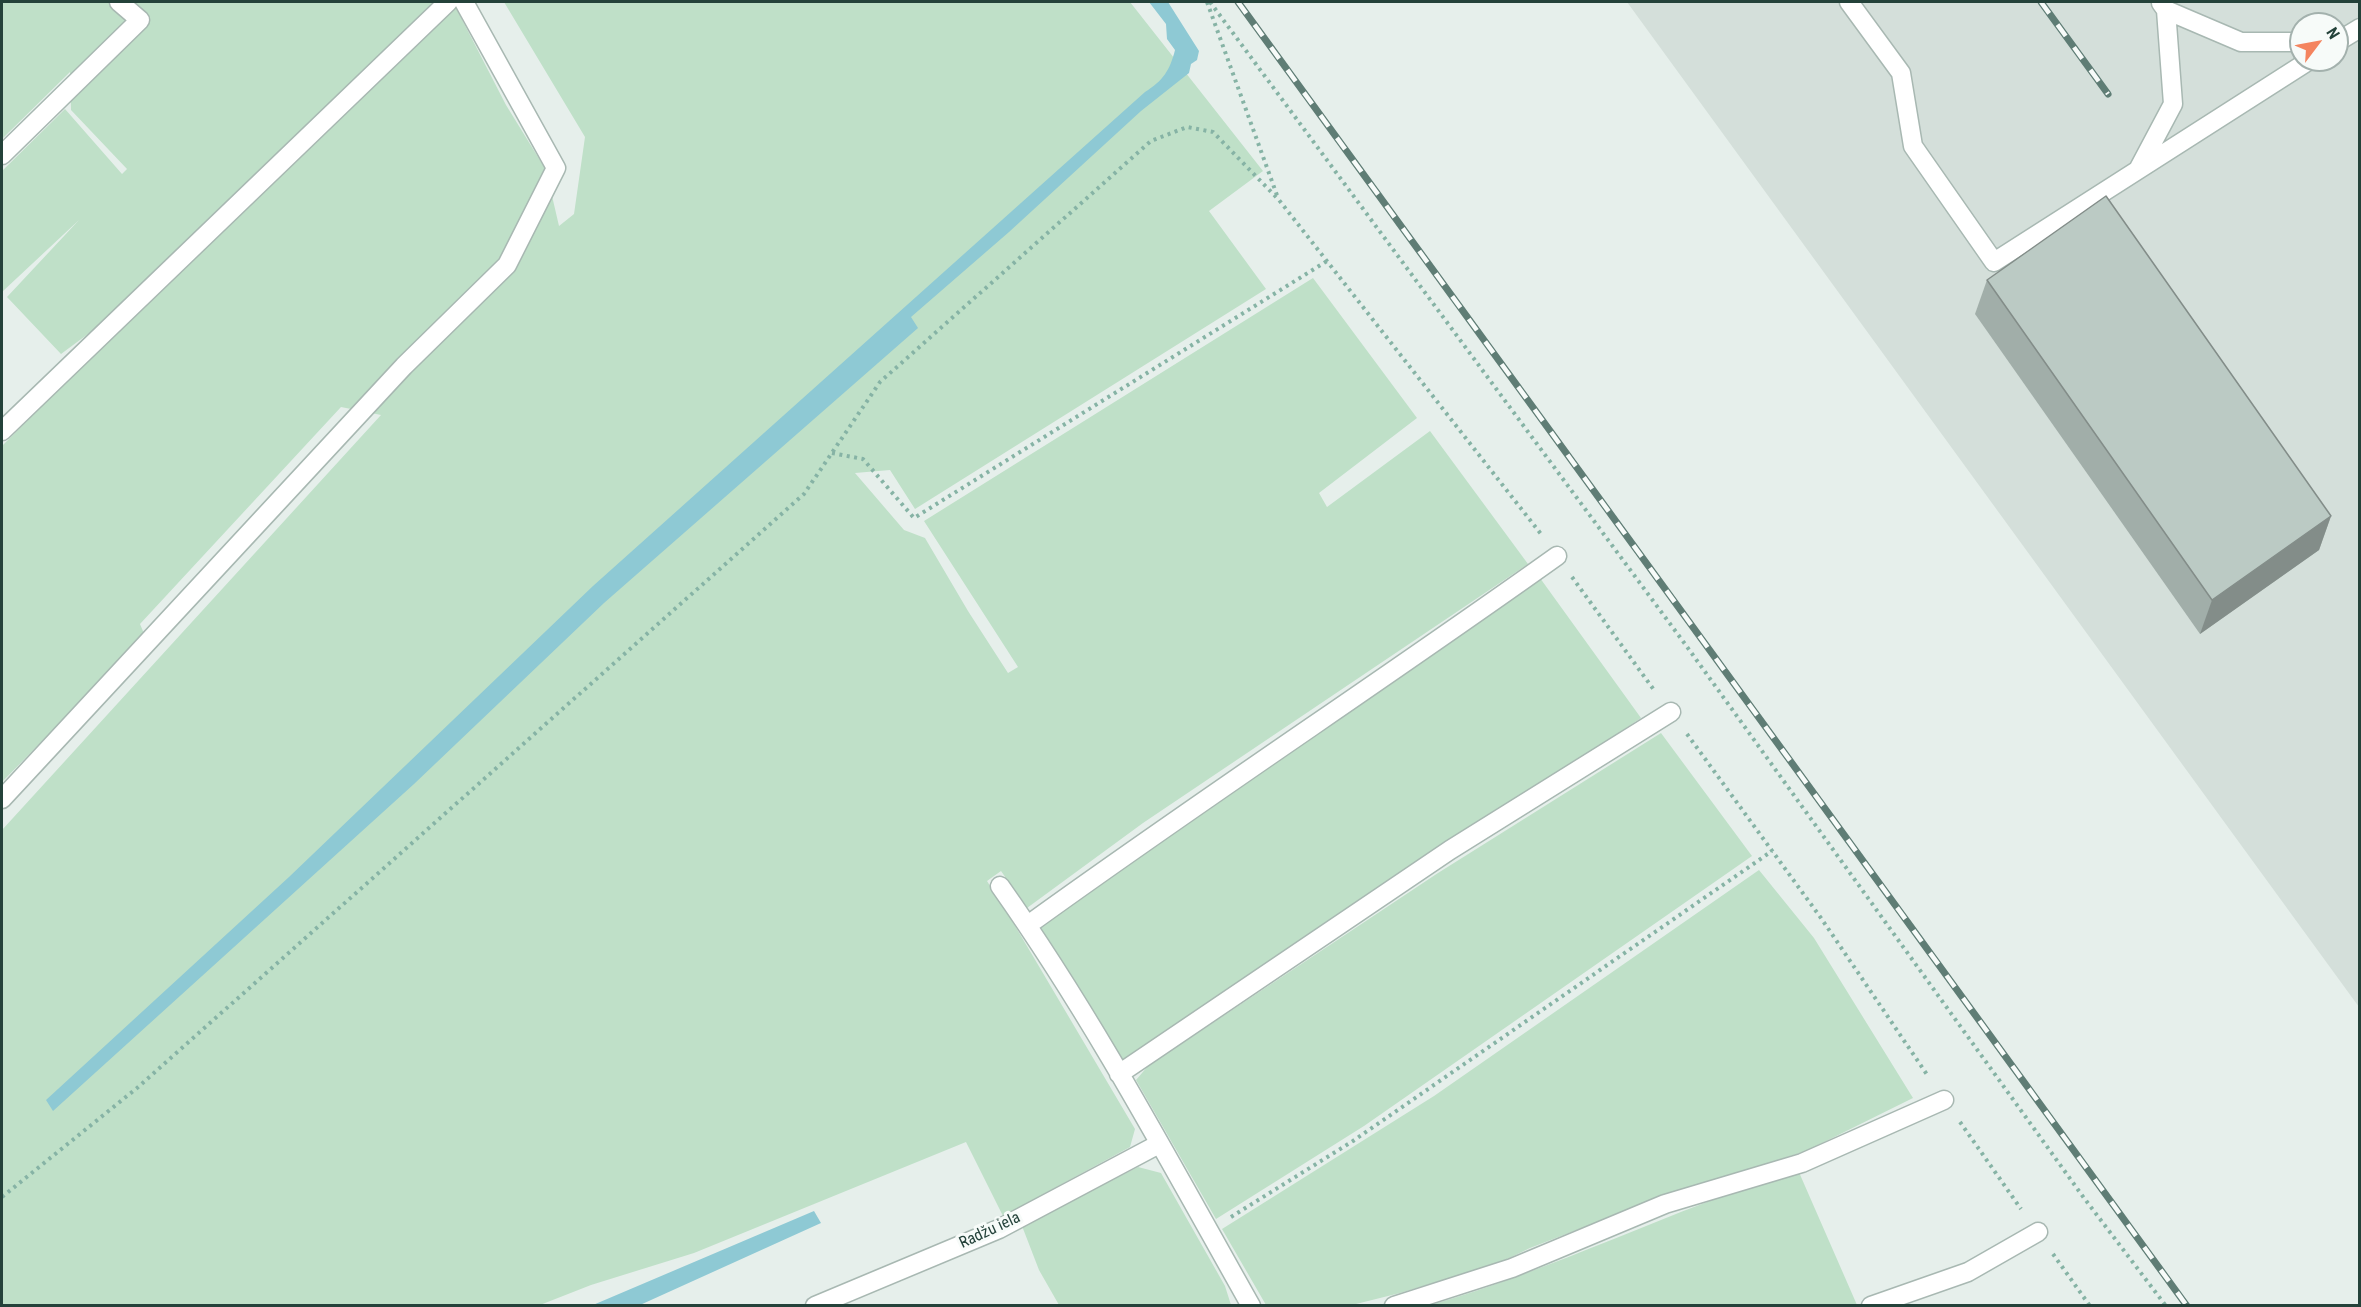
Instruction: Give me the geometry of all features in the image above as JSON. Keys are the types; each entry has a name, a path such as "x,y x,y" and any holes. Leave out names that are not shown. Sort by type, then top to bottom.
{"lane":[{"path":"2,155 140,20 119,2"},
{"path":"2,431 448,2"},
{"path":"2,799 404,366 507,265 556,168 464,2"},
{"path":"1849,2 1901,73 1913,146 1994,262 2291,72"},
{"path":"2139,169 2173,104 2163,6"},
{"path":"2163,6 2241,42 2289,42"},
{"path":"1028,925 1163,827 1416,657 1557,556"},
{"path":"1119,1074 1450,850 1671,712"},
{"path":"1000,886 1028,925 1119,1074 1251,1305"},
{"path":"1394,1305 1512,1268 1665,1204 1802,1163 1944,1100"},
{"name":"Radžu iela","path":"815,1305 999,1229 1159,1144"},
{"path":"1871,1305 1968,1272 2038,1232"}],"path":[{"path":"1209,2 1279,200"},
{"path":"1209,2 1685,644 2077,1189 2166,1305"},
{"path":"2,1197 137,1088 804,494 880,381 1151,141 1187,127 1213,132 1279,200 1557,556 1821,918 1944,1100 2090,1305"},
{"path":"832,453 863,459 914,518 1327,261"},
{"path":"1209,1231 1353,1141 1772,851"}],"shaded area":[{"path":"1627,2 2359,2 2359,1007"}],"green space":[{"path":"2,2 453,2 506,105 546,170 559,226 574,214 585,137 504,2 1130,2 1263,171 1209,211 1266,289 915,509 890,470 855,473 904,530 925,538 1008,673 1018,667 924,521 1313,278 1417,418 1319,493 1327,507 1430,431 1528,564 1143,823 1027,908 1001,871 987,881 1135,1129 1130,1147 1003,1216 966,1142 694,1253 591,1285 540,1305 2,1305 2,830 381,415 341,407 140,624 145,636 2,782 2,446 185,262 61,354 7,297 79,220 2,292 2,171 65,109 122,174 127,169 71,110 70,72 2,139"},
{"path":"1540,578 1641,718 1122,1065 1037,925"},
{"path":"1661,733 1752,856 1364,1126 1216,1219 1136,1080 1148,1066 1438,873"},
{"path":"1759,870 1814,938 1913,1098 1806,1151 1667,1195 1530,1248 1499,1263 1352,1305 1266,1305 1222,1229 1434,1096"},
{"path":"1138,1167 1161,1173 1225,1286 1231,1305 1059,1305 1039,1270 1022,1226"},
{"path":"1798,1170 1857,1305 1427,1306 1521,1275 1705,1203"}],"water":[{"path":"1149,2 1168,2 1199,51 1197,60 1191,64 1189,73 1141,111 1009,232 911,317 918,328 604,603 414,784 53,1111 46,1100 289,877 593,586 1145,92 1157,84 1168,69 1175,50 1167,39 1166,24"},
{"path":"814,1211 821,1223 640,1305 593,1305"}],"building":[{"path":"2106,196 2331,516 2212,600 1987,280"}],"railway":[{"path":"1238,2 2187,1306"},
{"path":"2041,2 2108,94"}]}
